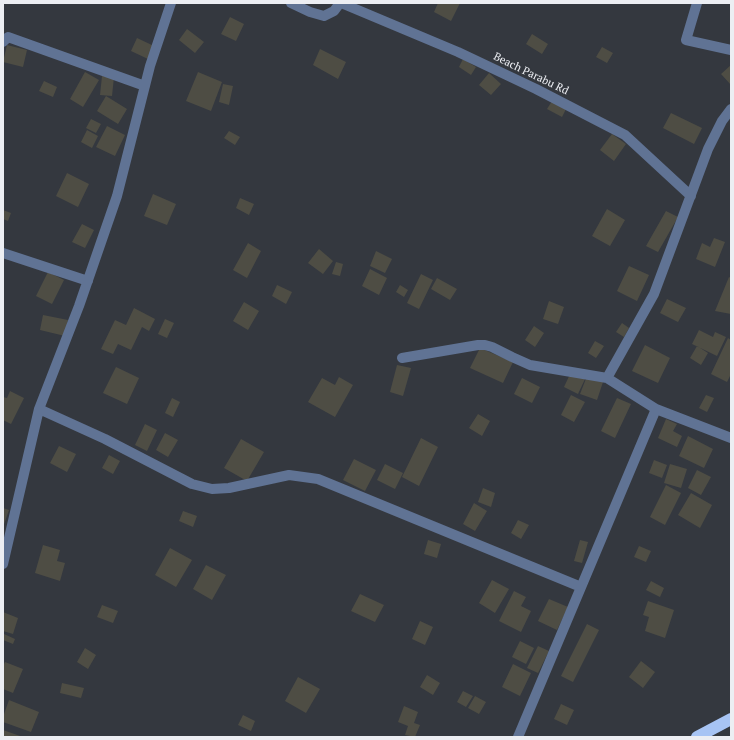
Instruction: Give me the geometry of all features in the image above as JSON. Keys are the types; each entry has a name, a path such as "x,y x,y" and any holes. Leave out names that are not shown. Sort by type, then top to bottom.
{"highway":[{"path":"697,737 731,719"}],"street":[{"path":"3,564 39,409 79,306 117,196 150,66 171,3"},
{"path":"291,3 310,12 324,16 334,11 340,3"},
{"name":"Beach Parabu Rd","path":"340,3 458,52 536,89 625,135 691,196"},
{"path":"696,3 686,40 731,50"},
{"path":"3,42 8,38 145,86"},
{"path":"607,378 654,294 717,130 731,109"},
{"path":"3,253 88,280"},
{"path":"402,358 485,345 530,365 607,378 656,409 731,438"},
{"path":"39,409 105,439 192,484 212,489 229,488 289,475 318,480 581,588"},
{"path":"518,737 656,409"}],"building":[{"path":"438,3 460,3 451,21 434,12"},
{"path":"230,17 244,24 236,41 221,34"},
{"path":"187,29 204,42 195,53 179,40"},
{"path":"532,34 548,44 542,54 526,44"},
{"path":"137,38 154,46 148,59 131,51"},
{"path":"7,45 27,50 23,67 3,62"},
{"path":"602,47 613,53 607,63 596,57"},
{"path":"320,49 346,62 338,79 313,65"},
{"path":"463,59 476,67 471,75 459,67"},
{"path":"731,65 731,85 721,74"},
{"path":"85,72 99,80 83,107 70,99"},
{"path":"198,72 222,82 211,111 186,101"},
{"path":"489,73 501,84 491,95 479,85"},
{"path":"102,76 114,77 112,96 100,95"},
{"path":"44,81 57,87 53,97 39,91"},
{"path":"223,84 233,86 229,105 219,102"},
{"path":"106,96 127,109 118,124 97,111"},
{"path":"552,101 566,109 562,117 547,109"},
{"path":"671,113 702,128 694,144 663,128"},
{"path":"91,119 101,124 96,133 86,128"},
{"path":"107,126 125,135 115,156 96,147"},
{"path":"87,130 98,136 92,148 81,142"},
{"path":"229,131 240,137 235,145 224,138"},
{"path":"612,134 626,144 614,161 600,150"},
{"path":"67,173 89,184 78,207 56,196"},
{"path":"153,194 176,204 167,225 144,216"},
{"path":"240,198 254,204 249,215 236,208"},
{"path":"607,209 625,220 610,246 592,236"},
{"path":"3,210 11,213 8,221 3,219"},
{"path":"666,211 678,217 658,252 646,246"},
{"path":"82,224 94,230 85,248 72,242"},
{"path":"714,238 725,242 715,267 696,259 702,243 710,247"},
{"path":"248,243 261,251 247,278 233,270"},
{"path":"319,249 333,261 323,274 308,263"},
{"path":"376,251 392,259 385,273 370,266"},
{"path":"336,262 343,264 340,276 332,274"},
{"path":"629,266 649,275 637,301 617,291"},
{"path":"370,269 387,278 379,295 362,286"},
{"path":"48,272 64,280 52,304 36,296"},
{"path":"421,274 433,280 419,309 407,303"},
{"path":"729,277 731,278 731,314 715,311"},
{"path":"437,278 457,289 450,300 431,289"},
{"path":"277,285 292,292 286,304 272,296"},
{"path":"400,285 408,290 404,297 396,292"},
{"path":"667,299 686,308 678,322 660,313"},
{"path":"549,301 564,307 558,324 543,319"},
{"path":"244,302 259,311 248,330 233,321"},
{"path":"134,308 155,319 149,331 142,327 131,350 118,344 113,354 101,349 115,320 126,325"},
{"path":"43,315 68,320 65,336 40,330"},
{"path":"165,319 174,323 167,338 158,334"},
{"path":"622,323 629,328 624,337 616,332"},
{"path":"534,326 544,333 535,347 525,340"},
{"path":"699,330 713,337 715,332 726,337 717,356 692,344"},
{"path":"728,338 731,340 731,374 727,382 711,374"},
{"path":"595,341 604,346 596,358 588,353"},
{"path":"645,345 670,358 658,383 632,371"},
{"path":"697,346 708,353 701,365 690,358"},
{"path":"480,348 513,362 503,383 470,368"},
{"path":"397,365 411,368 403,396 390,392"},
{"path":"116,367 139,378 127,404 103,393"},
{"path":"571,372 585,379 578,394 564,387"},
{"path":"587,376 603,382 597,400 580,394"},
{"path":"339,377 353,385 335,417 308,402 322,378 335,385"},
{"path":"522,378 540,387 532,403 514,394"},
{"path":"10,391 24,398 11,424 3,420 3,397 7,398"},
{"path":"571,395 585,402 574,422 561,415"},
{"path":"706,395 714,398 707,412 699,408"},
{"path":"172,398 180,402 173,417 165,413"},
{"path":"617,398 631,404 615,438 601,431"},
{"path":"478,414 490,421 482,436 469,428"},
{"path":"666,419 677,424 673,431 682,436 677,447 658,438"},
{"path":"145,424 157,430 147,451 135,445"},
{"path":"165,433 178,440 168,457 156,450"},
{"path":"688,436 713,449 704,468 679,456"},
{"path":"421,438 438,447 419,486 402,477"},
{"path":"241,439 264,452 247,481 224,468"},
{"path":"59,446 76,454 67,472 50,463"},
{"path":"109,455 120,461 113,474 102,468"},
{"path":"354,459 376,470 365,491 343,480"},
{"path":"654,460 667,465 662,478 649,473"},
{"path":"385,464 403,473 395,489 377,480"},
{"path":"670,464 687,469 681,488 664,483"},
{"path":"697,470 711,477 701,495 688,488"},
{"path":"666,485 681,493 665,525 650,517"},
{"path":"483,488 495,493 491,507 478,502"},
{"path":"691,493 712,505 700,528 678,515"},
{"path":"474,503 487,511 475,531 463,524"},
{"path":"3,508 9,510 3,527"},
{"path":"183,511 197,516 193,527 179,521"},
{"path":"518,520 529,525 521,539 511,533"},
{"path":"428,540 441,544 437,558 424,554"},
{"path":"580,540 588,542 582,563 574,561"},
{"path":"43,545 60,550 57,561 65,563 60,581 35,573"},
{"path":"639,546 651,551 646,562 634,557"},
{"path":"170,548 192,560 176,587 155,575"},
{"path":"206,565 226,575 212,600 193,589"},
{"path":"492,580 509,589 495,613 479,603"},
{"path":"651,581 664,588 660,597 646,590"},
{"path":"514,591 526,597 521,606 531,611 521,632 499,621"},
{"path":"360,594 384,605 375,622 351,611"},
{"path":"549,599 568,607 557,630 538,621"},
{"path":"648,601 674,610 665,638 645,631 649,617 643,615"},
{"path":"102,605 118,611 113,623 97,617"},
{"path":"3,612 18,618 13,634 3,631"},
{"path":"420,621 433,627 425,645 412,639"},
{"path":"587,624 599,630 573,682 561,676"},
{"path":"4,634 15,639 13,644 3,640"},
{"path":"520,641 534,648 526,664 512,657"},
{"path":"538,646 549,651 538,673 527,668"},
{"path":"85,648 96,655 88,669 77,662"},
{"path":"641,661 655,672 643,688 629,677"},
{"path":"5,662 23,669 13,693 3,689 3,666"},
{"path":"513,664 531,673 520,696 502,687"},
{"path":"427,675 440,683 433,695 420,687"},
{"path":"298,677 320,689 306,713 285,701"},
{"path":"62,683 84,688 81,698 60,693"},
{"path":"463,691 473,696 466,707 457,702"},
{"path":"475,696 486,702 479,714 468,708"},
{"path":"9,700 39,712 31,732 3,722 3,717"},
{"path":"561,704 574,710 567,725 554,719"},
{"path":"404,706 418,712 414,723 420,725 415,737 405,735 408,726 398,722"},
{"path":"243,715 255,721 251,731 238,725"},
{"path":"3,730 23,737 3,737"}]}
